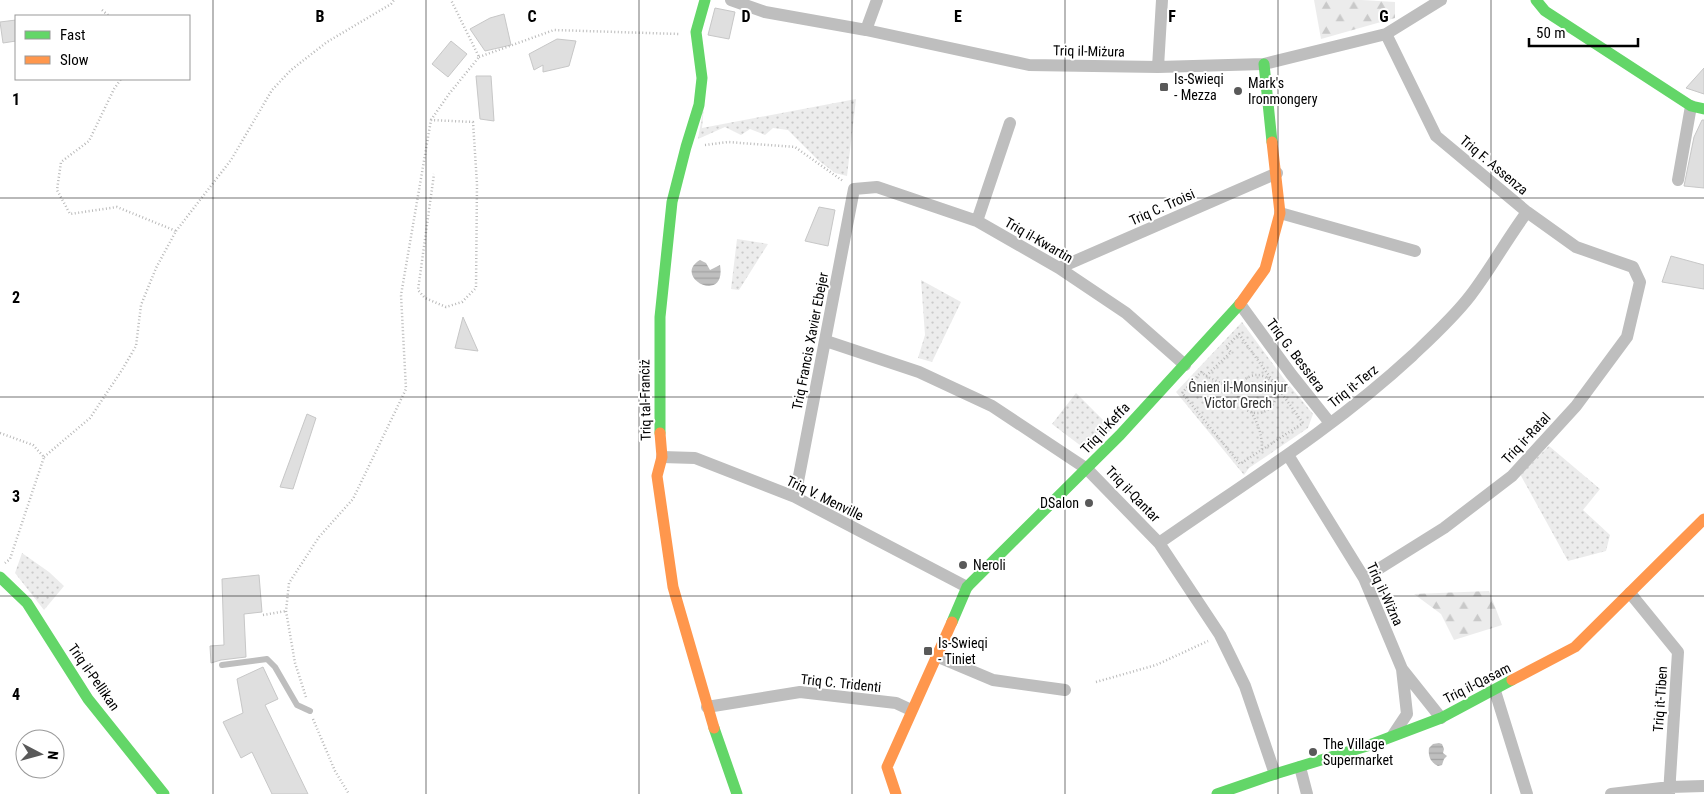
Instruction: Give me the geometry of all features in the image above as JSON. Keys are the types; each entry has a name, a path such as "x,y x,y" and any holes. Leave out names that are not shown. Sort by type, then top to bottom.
{"street":[{"name":"Triq tal-Franċiż","path":"705,0 696,32 702,78 700,105 686,147 672,202 660,317 660,439 662,458 657,476 673,587 707,707 738,794"},
{"name":"Triq il-Miżura","path":"731,0 765,12 866,30 1029,65 1158,67 1264,64 1386,34 1438,0"},
{"path":"866,30 877,0"},
{"path":"1158,67 1162,0"},
{"path":"1536,0 1545,10 1691,106 1704,108"},
{"name":"Triq F. Assenza","path":"1386,34 1436,136 1526,212 1576,247 1633,267"},
{"name":"Triq il-Keffa","path":"896,794 888,767 967,587 1087,468 1184,365 1240,304 1265,269 1280,213 1264,64"},
{"path":"1678,180 1691,106"},
{"path":"977,221 1010,123"},
{"name":"Triq C. Troisi","path":"1059,268 1277,173"},
{"name":"Triq il-Kwartin","path":"854,190 877,186 977,221 1059,268 1126,313 1184,365"},
{"name":"Triq Francis Xavier Ebejer","path":"795,497 854,190"},
{"name":"Triq it-Terz","path":"1159,543 1255,476 1288,456 1381,385 1428,341 1469,297 1526,212"},
{"path":"1280,213 1415,251"},
{"name":"Triq ir-Ratal","path":"1364,578 1444,528 1512,476 1576,406 1627,337 1640,282 1633,267"},
{"name":"Triq G. Bessiera","path":"1240,304 1330,424"},
{"name":"Triq il-Qantar","path":"826,341 919,372 992,406 1087,468 1159,543 1220,635 1245,686 1275,774"},
{"name":"Triq il-Wiżna","path":"1288,456 1364,578 1402,669 1441,718"},
{"name":"Triq V. Menville","path":"662,458 695,458 795,497 967,587"},
{"name":"Triq il-Qasam","path":"1223,793 1275,774 1367,746 1441,718 1575,647 1704,520"},
{"name":"Triq il-Pellikan","path":"0,577 27,603 88,699 164,794"},
{"name":"Triq it-Tiben","path":"1630,593 1678,652 1669,790"},
{"path":"936,656 993,680 1065,690"},
{"path":"1393,735 1407,714 1402,669"},
{"path":"1494,691 1527,794"},
{"name":"Triq C. Tridenti","path":"707,707 800,692 896,703 912,710"},
{"path":"1300,767 1308,794"},
{"path":"1611,794 1704,786"}],"lane":[{"path":"222,665 267,659 275,667 297,705 310,711"}],"path":[{"path":"0,567 10,559 44,457 90,418 122,370 136,346 141,305 156,268 176,231 231,160 272,90 291,70 327,42 391,4 394,0"},
{"path":"451,0 479,57"},
{"path":"102,10 108,15"},
{"path":"349,794 334,771 310,711 295,663 286,612 289,583 319,537 352,499 406,390 401,295 431,120 479,57 554,30 688,34 696,32"},
{"path":"120,80 89,141 61,162 57,190 70,214 117,207 176,231"},
{"path":"431,120 473,122 477,184 476,288 462,302 446,307 426,298 418,290 434,174"},
{"path":"686,147 728,142 795,147 854,190"},
{"path":"1206,376 1231,352 1226,347 1239,334 1303,423 1262,450 1240,464 1182,393 1202,372 1206,376 1229,387 1237,393 1241,405 1251,412 1259,425 1262,450"},
{"path":"1237,393 1242,380 1254,374 1267,377 1276,386 1273,405 1263,412 1251,412"},
{"path":"0,433 33,445 44,457"},
{"path":"263,615 286,612"},
{"path":"1096,682 1156,665 1220,635"}],"green space":[{"path":"1314,0 1395,2 1395,18 1321,39"},
{"path":"856,99 847,176 835,173 818,160 788,130 773,128 765,135 750,129 741,135 725,127 698,139 704,105 702,128"},
{"path":"737,239 768,244 739,290 731,289"},
{"path":"921,280 961,302 932,362 918,358 925,335"},
{"name":"Ġnien il-Monsinjur Victor Grech","path":"1242,322 1284,379 1313,414 1308,428 1249,468 1244,475 1176,392"},
{"path":"1076,393 1112,429 1093,449 1085,449 1052,424"},
{"path":"1549,446 1600,489 1583,510 1610,535 1606,551 1568,561 1520,474"},
{"path":"22,553 49,572 64,586 44,610 15,573"},
{"path":"1489,591 1502,625 1454,640 1441,614 1414,594"}],"shaded area":[{"path":"700,260 706,263 710,270 720,265 720,277 716,284 709,286 695,280 692,274 693,267"},
{"path":"1433,744 1442,744 1443,753 1447,756 1442,765 1438,766 1431,761 1429,748"}],"building":[{"path":"715,8 735,12 729,39 708,35"},
{"path":"504,14 511,45 485,51 470,29 490,18"},
{"path":"15,20 15,41 3,43 0,22"},
{"path":"557,39 576,41 569,66 543,72 543,65 534,70 529,54"},
{"path":"451,41 467,54 448,77 432,64"},
{"path":"1704,68 1704,94 1686,88"},
{"path":"476,76 491,76 494,121 480,119"},
{"path":"1702,120 1704,120 1704,188 1684,186 1694,137"},
{"path":"819,207 835,210 828,246 805,241"},
{"path":"1671,256 1704,265 1704,289 1662,282"},
{"path":"463,317 478,351 455,348"},
{"path":"307,414 316,418 293,489 280,487"},
{"path":"259,575 262,612 244,614 246,657 211,663 210,646 224,645 222,579"},
{"path":"263,667 278,699 265,705 308,794 272,794 252,752 241,758 223,722 243,713 237,679"}],"traffic: fast":[{"path":"660,433 660,317 672,202 699,105 702,78 696,32 705,0"},
{"path":"1536,0 1545,11 1691,106 1704,109"},
{"path":"1264,64 1272,142"},
{"path":"952,622 967,587 1120,435 1240,304"},
{"path":"0,577 27,603 88,699 164,794"},
{"path":"1217,794 1367,746 1441,718 1512,680"},
{"path":"714,728 737,794"}],"traffic: slow":[{"path":"1240,304 1265,269 1280,213 1272,142"},
{"path":"660,433 662,457 657,476 673,587 714,728"},
{"path":"1512,680 1575,647 1704,519"},
{"path":"896,794 887,767 952,622"}],"place":[{"name":"Is-Swieqi - Mezza","path":"1164,87"},
{"name":"Mark's Ironmongery","path":"1238,91"},
{"name":"DSalon","path":"1089,503"},
{"name":"Neroli","path":"963,565"},
{"name":"Is-Swieqi - Tiniet","path":"928,651"},
{"name":"The Village Supermarket","path":"1313,752"}]}
